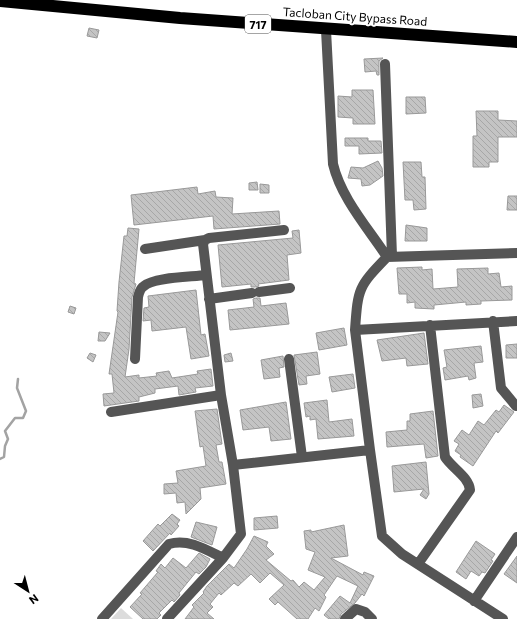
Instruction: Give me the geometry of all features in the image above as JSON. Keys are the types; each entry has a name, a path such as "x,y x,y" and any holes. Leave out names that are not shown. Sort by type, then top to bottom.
{"highway":[{"name":"Tacloban City Bypass Road","path":"0,1 326,30 395,33 517,42"}],"street":[{"path":"326,30 333,164 336,175 346,195 389,256"},
{"path":"385,64 389,256"},
{"path":"145,249 284,230"},
{"path":"167,619 223,558 241,534 233,465 221,395 206,275 203,244 204,240"},
{"path":"503,619 402,554 382,536 356,330 358,295 361,287 368,276 389,256 517,252"},
{"path":"135,359 138,297 141,288 145,284 158,281 206,275"},
{"path":"209,299 290,288"},
{"path":"356,330 493,321 517,321"},
{"path":"493,321 501,388 516,406"},
{"path":"418,564 470,490 467,481 450,466 445,457 430,325"},
{"path":"289,359 302,457"},
{"path":"111,412 221,395"},
{"path":"233,465 370,450"},
{"path":"474,601 517,537"},
{"path":"102,619 169,544 191,544 202,547 223,558"},
{"path":"345,619 356,609 365,612 372,619"}],"shaded area":[{"path":"121,608 133,619 111,619"}],"building":[{"path":"89,28 99,30 97,38 87,36"},
{"path":"383,58 379,61 379,75 377,75 376,71 365,72 364,59"},
{"path":"352,90 373,90 375,124 353,124 353,118 338,117 338,96 352,97"},
{"path":"406,97 425,97 426,113 406,114"},
{"path":"476,111 498,111 498,120 517,121 517,137 498,137 498,162 489,162 489,167 473,167 473,136 477,136"},
{"path":"345,138 368,138 368,141 381,141 382,153 359,154 359,146 345,146"},
{"path":"378,161 382,168 383,176 370,185 362,186 361,179 348,178 351,167 363,168"},
{"path":"403,162 421,162 422,177 425,177 426,209 414,210 413,200 405,200"},
{"path":"257,182 258,190 249,190 249,183"},
{"path":"260,184 269,185 269,193 260,193"},
{"path":"197,187 198,194 215,191 216,197 233,198 232,214 279,211 280,224 214,229 213,216 134,225 131,195"},
{"path":"508,196 517,196 517,210 507,210"},
{"path":"406,225 427,228 427,241 405,241"},
{"path":"128,228 139,229 134,283 136,284 132,297 129,349 125,377 139,375 139,378 157,376 156,373 169,371 172,378 198,374 197,371 211,369 213,386 195,388 196,392 179,395 178,386 155,389 155,393 139,397 139,401 104,406 103,394 114,393 112,374 109,374 118,312 119,282 124,236 127,236"},
{"path":"299,230 301,253 287,255 289,280 258,284 259,286 255,287 251,287 251,284 222,287 218,245 293,238 292,231"},
{"path":"422,267 422,270 432,269 433,289 458,287 457,269 488,268 488,274 499,273 501,287 512,286 512,300 481,301 481,304 466,305 466,302 434,305 434,309 415,308 415,302 407,303 407,294 399,294 397,268"},
{"path":"196,290 201,335 205,334 209,356 191,359 186,327 152,331 151,320 143,321 144,308 149,307 148,296"},
{"path":"260,298 261,306 286,303 289,324 230,330 228,310 254,307 253,299"},
{"path":"70,306 76,308 74,314 68,312"},
{"path":"344,328 347,345 319,350 316,333"},
{"path":"99,332 110,333 105,341 98,341"},
{"path":"424,333 428,364 407,366 406,358 382,361 377,340"},
{"path":"517,344 517,358 506,358 506,345"},
{"path":"481,346 483,362 474,363 476,378 469,380 468,376 445,380 443,368 447,367 444,350"},
{"path":"317,352 320,374 306,376 307,384 299,385 294,355"},
{"path":"90,353 96,355 93,362 87,358"},
{"path":"231,353 233,361 225,362 224,355"},
{"path":"283,356 284,367 279,368 280,377 264,379 261,360"},
{"path":"353,374 355,388 332,392 329,377"},
{"path":"481,394 483,406 473,408 472,395"},
{"path":"327,400 329,422 352,419 354,436 318,439 316,419 310,420 310,416 306,417 304,403"},
{"path":"286,402 291,439 271,441 269,427 243,430 240,410"},
{"path":"504,405 514,412 498,433 496,431 473,466 460,457 461,455 455,451 459,444 454,441 462,430 469,435 478,421 484,425 496,410 499,412"},
{"path":"217,409 222,444 216,445 219,462 222,462 226,484 200,488 201,499 186,514 185,502 177,503 176,493 164,494 164,484 178,483 176,471 206,466 203,446 200,447 195,411"},
{"path":"433,411 438,456 426,458 424,444 387,447 386,432 407,430 407,421 410,421 410,414"},
{"path":"426,462 429,494 426,499 420,495 424,489 394,492 392,466"},
{"path":"172,514 180,520 177,524 179,526 153,551 143,541 158,524 160,526"},
{"path":"277,516 278,528 254,530 254,518"},
{"path":"196,522 217,527 212,545 191,537"},
{"path":"344,525 348,556 331,558 363,575 364,572 374,576 364,596 362,594 355,603 341,614 339,619 329,619 324,615 340,596 350,603 358,586 337,576 324,595 326,597 319,611 315,608 308,619 297,619 278,602 275,605 269,599 284,585 270,573 260,583 251,574 238,586 234,583 221,595 219,593 210,604 213,607 207,613 214,619 185,619 194,607 192,605 204,593 203,592 207,586 229,564 234,568 254,536 268,542 266,546 274,554 266,560 291,581 293,580 299,587 304,582 314,590 325,577 308,570 315,552 306,549 304,531 311,530 311,532"},
{"path":"476,541 495,554 491,560 493,561 485,573 482,572 479,576 471,571 466,579 456,572"},
{"path":"199,553 210,559 206,567 199,574 196,572 179,593 180,595 174,602 172,600 159,613 161,615 157,619 143,619 130,607 142,594 140,593 158,572 156,571 161,564 165,568 173,558 186,568"},
{"path":"517,556 517,583 504,574"}],"waterway":[{"path":"0,459 4,457 5,446 8,439 5,431 15,418 23,418 26,411 17,388 18,379"}]}
